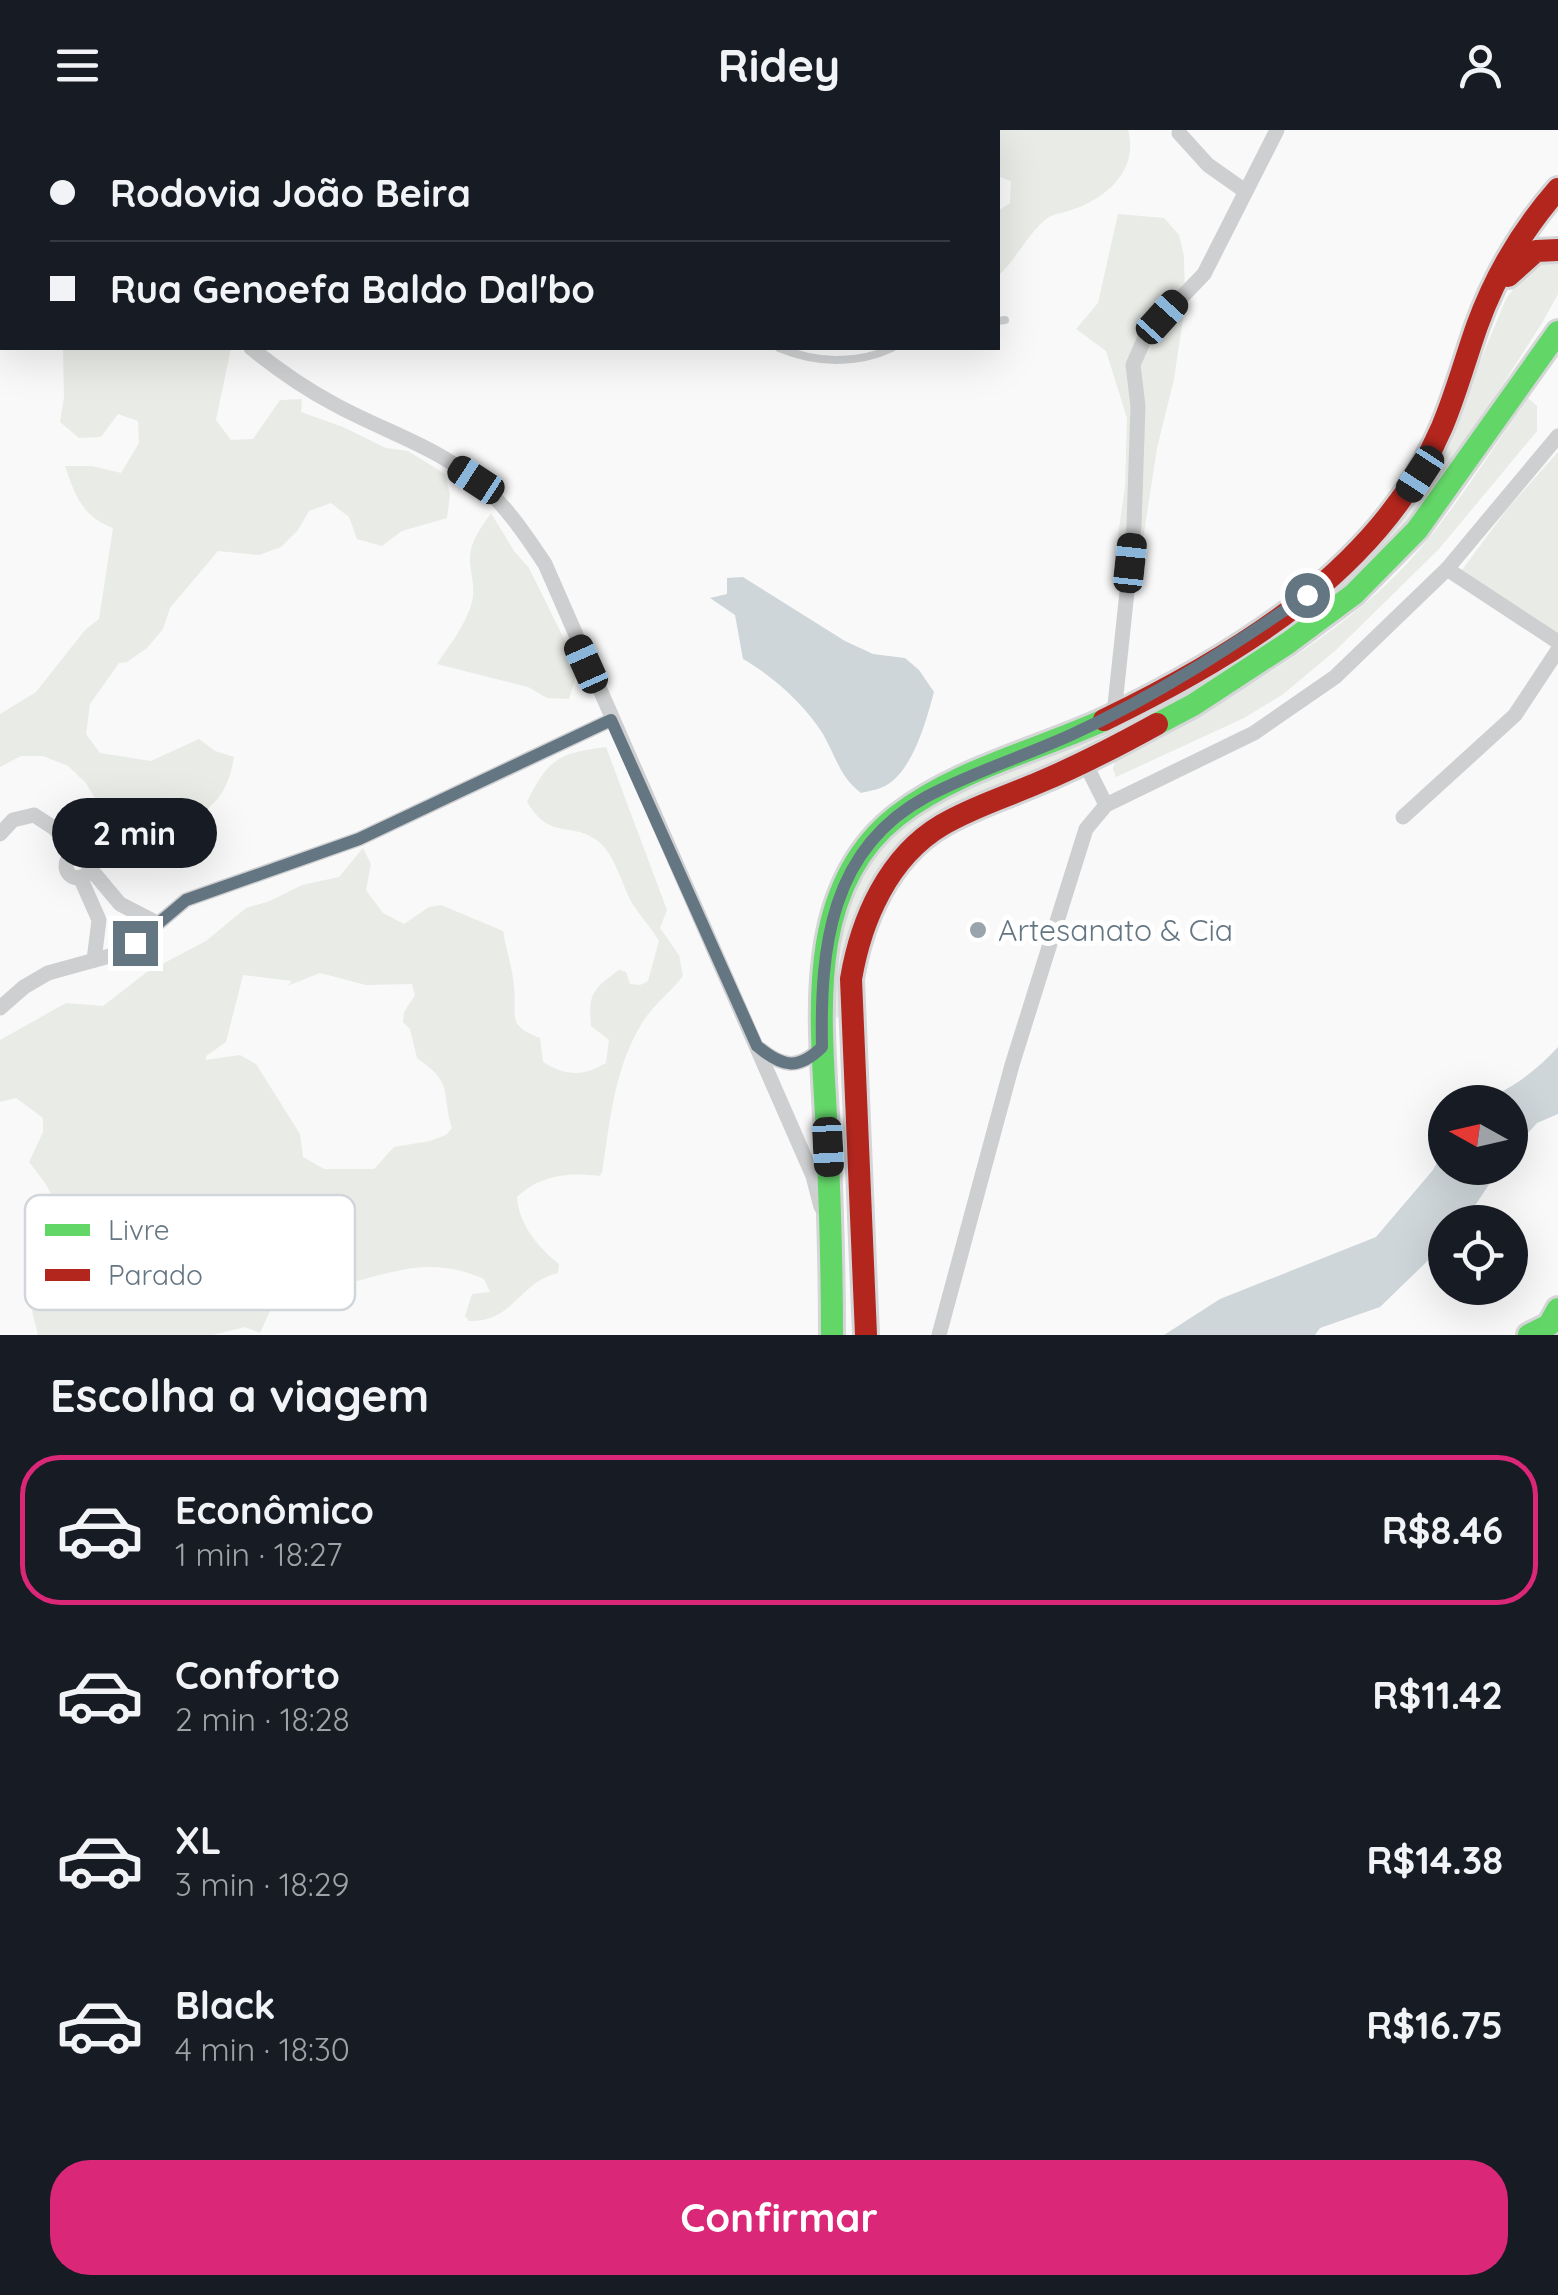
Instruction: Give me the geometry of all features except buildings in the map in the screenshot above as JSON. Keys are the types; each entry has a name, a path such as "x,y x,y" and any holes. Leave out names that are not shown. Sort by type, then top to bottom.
{"main road":[{"path":"832,1335 822,977 833,916 853,867 881,828 928,796 1114,714 1210,662 1291,606 1373,537 1398,506 1436,441 1488,298 1525,230 1558,190"},
{"path":"1488,298 1536,250 1558,250"},
{"path":"1539,360 1558,314"},
{"path":"866,1335 851,997 857,942 866,915 896,866 940,826 1085,762 1193,706 1354,594 1417,530 1558,332"}],"street":[{"path":"1114,714 1134,526 1138,406 1133,365 1146,333 1204,274 1277,130"},
{"path":"1179,133 1208,164 1245,191"},
{"path":"254,350 284,375 318,395 433,452 476,480 513,518 545,564 812,1176 832,1247"},
{"path":"939,1335 1012,1066 1086,829 1106,806 1254,733 1335,677 1447,569 1558,436"},
{"path":"1447,569 1558,642"},
{"path":"1403,818 1516,715 1558,650"},
{"path":"0,1008 48,973 135,943 186,900 359,839 611,720"},
{"path":"1085,762 1106,806"},
{"path":"0,834 12,820 34,815 54,828 83,866 120,904 157,924"},
{"path":"83,866 100,920 94,960"},
{"path":"757,1046 776,1062 792,1064 809,1060 822,1047"}],"lane":[{"path":"785,350 812,360 871,357 887,350"}],"shaded area":[{"path":"1000,130 1128,130 1129,158 1117,180 1097,198 1042,223 1000,274 1000,210 1010,203 1011,181 1000,177"},
{"path":"1118,214 1164,218 1179,235 1184,256 1185,305 1138,572 1120,558 1118,535 1125,487 1127,418 1106,351 1076,329 1098,303"},
{"path":"1552,259 1558,263 1558,294 1542,323 1439,484 1412,521 1361,575 1233,671 896,854 845,1017 830,1018 834,947 859,876 895,827 1264,636 1445,445 1506,299 1529,268"},
{"path":"63,350 231,350 216,420 231,440 253,439 280,400 302,399 301,412 386,448 408,451 445,474 450,495 447,518 402,531 382,546 357,539 349,517 331,503 309,511 281,547 259,555 218,551 170,608 163,629 147,648 119,663 90,704 86,734 100,753 151,761 199,739 215,751 234,757 222,792 179,831 128,827 109,807 97,802 86,783 68,766 43,756 21,756 0,767 0,714 36,692 85,630 99,619 113,528 87,511 65,466 92,466 121,473 139,443 138,421 118,414 101,437 79,438 60,422"},
{"path":"1528,398 1537,406 1537,431 1439,549 1336,650 1282,695 1244,718 1116,777 1116,757 1264,676 1367,602 1432,534"},
{"path":"1558,452 1558,637 1462,570 1508,508"},
{"path":"491,513 529,568 571,653 576,676 569,699 547,698 528,687 437,664 472,602 471,549"},
{"path":"743,577 845,641 873,654 905,658 919,670 934,692 911,757 895,779 861,793 843,773 807,712 777,683 743,659 735,615 710,598 727,594 727,578"},
{"path":"606,747 667,910 660,928 679,955 683,976 646,1017 625,1059 614,1096 602,1173 545,1180 517,1197 526,1226 559,1264 558,1273 534,1284 496,1315 469,1321 465,1316 472,1294 490,1292 484,1279 463,1271 424,1267 355,1281 355,1195 51,1195 29,1162 43,1132 43,1118 16,1098 0,1102 0,1040 66,1003 103,1006 147,972 206,941 246,908 302,885 339,877 363,848 371,864 366,890 383,913 404,924 429,907 441,905 503,931 513,980 515,1019 522,1029 540,1038 543,1062 574,1073 606,1063 609,1040 591,1026 594,993 619,970 626,972 630,984 648,981 659,941 632,903 605,848 580,832 545,822 527,802 549,767 566,755","holes":["320,973 366,985 412,984 415,995 404,1012 403,1022 410,1029 417,1058 437,1075 444,1088 452,1128 430,1141 394,1147 374,1169 324,1169 303,1157 300,1134 256,1064 240,1055 206,1060 226,1042 243,975 292,981 287,986"]},
{"path":"1558,1047 1558,1114 1537,1123 1528,1133 1528,1085 1512,1085"},
{"path":"1428,1176 1428,1185 1489,1185 1475,1205 1428,1205 1428,1260 1380,1307 1320,1328 1315,1335 1164,1335 1220,1299 1376,1237"},
{"path":"271,1310 260,1333 245,1327 213,1335 38,1335 32,1311"}],"traffic: fast":[{"path":"1157,724 1288,643 1354,594 1417,530 1558,332"},
{"path":"832,1335 822,1008 831,923 845,883 866,847 897,816 920,800 970,774 1104,720"},
{"path":"1529,1335 1549,1325 1558,1309"}],"traffic: jam":[{"path":"1104,720 1205,667 1254,636 1344,565 1382,524 1415,478 1442,427 1484,307 1501,271 1558,189"},
{"path":"1508,276 1536,251 1558,250"},
{"path":"866,1335 851,979 862,935 880,892 906,854 942,825 1070,769 1157,724"}],"place":[{"name":"Artesanato & Cia","path":"978,930"}],"route":[{"path":"135,943 186,900 359,839 611,720 757,1046 776,1062 809,1060 822,1047 822,977 833,916 853,867 881,828 928,796 1072,735 1165,688 1307,595"}]}
